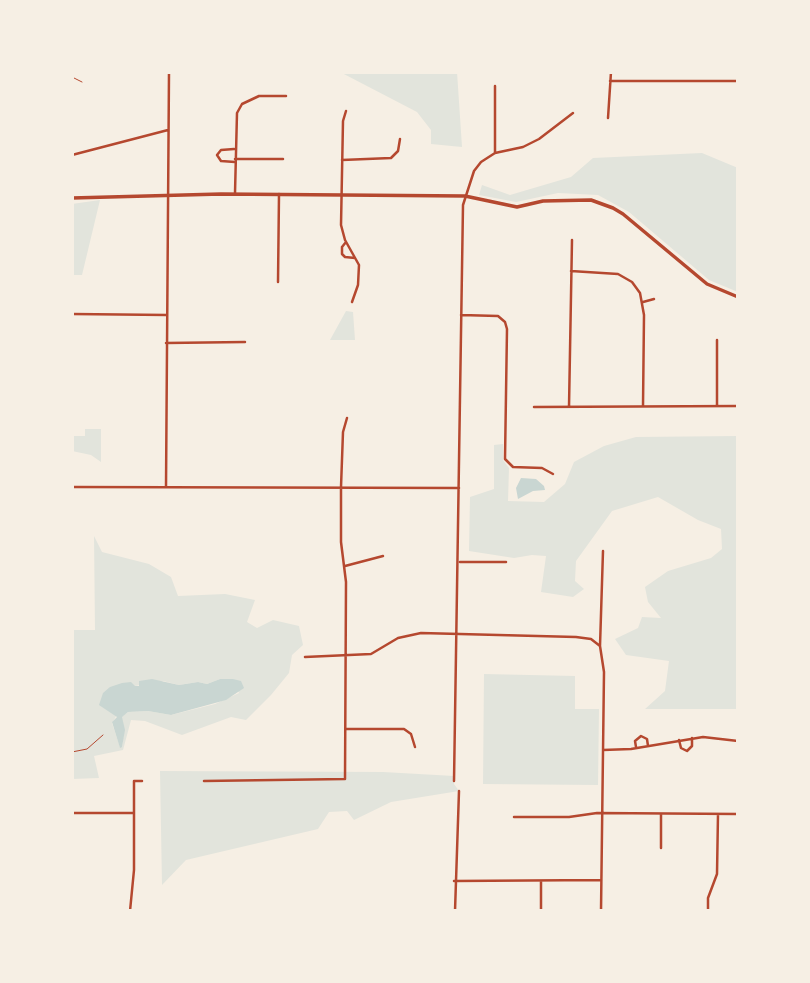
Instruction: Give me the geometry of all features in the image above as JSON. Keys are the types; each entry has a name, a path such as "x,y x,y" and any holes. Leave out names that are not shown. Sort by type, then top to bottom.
{"street":[{"path":"166,486 169,72"},
{"path":"608,118 611,72"},
{"path":"610,81 738,82"},
{"path":"495,86 495,153"},
{"path":"235,194 235,121 242,104 259,96 286,96"},
{"path":"346,111 343,121 341,225 346,242 359,265 359,278 352,302"},
{"path":"454,781 463,205 477,167 495,153 523,147 539,139 573,113"},
{"path":"72,155 168,130"},
{"path":"342,160 391,158 398,152 400,139"},
{"path":"235,149 221,150 217,155 221,161 283,159"},
{"path":"72,198 169,194 465,196 517,207 542,201 581,199 603,203 623,214 707,284 738,297"},
{"path":"278,282 279,194"},
{"path":"569,407 572,240"},
{"path":"346,242 342,247 342,254 355,258"},
{"path":"571,271 614,273 635,285 643,302 643,406"},
{"path":"643,302 654,299"},
{"path":"72,314 167,315"},
{"path":"461,315 498,316 507,329 505,456 508,464 513,467 542,468 553,474"},
{"path":"717,340 717,406"},
{"path":"166,343 245,342"},
{"path":"534,407 738,406"},
{"path":"204,781 345,779 345,566 341,542 341,487 343,432 347,418"},
{"path":"72,488 459,488"},
{"path":"601,911 604,663 600,646 603,551"},
{"path":"345,566 383,556"},
{"path":"458,562 506,562"},
{"path":"304,657 372,654 406,635 457,633 576,636 591,639 600,646"},
{"path":"346,729 404,729 411,734 415,747"},
{"path":"636,748 635,741 640,736 647,739 648,746"},
{"path":"603,750 636,748 692,738 738,741"},
{"path":"679,740 681,748 687,751 692,746 692,738"},
{"path":"130,911 134,870 134,781 142,781"},
{"path":"455,911 459,791"},
{"path":"72,813 133,813"},
{"path":"514,817 569,817 602,813 738,814"},
{"path":"661,814 662,848"},
{"path":"708,911 708,898 717,874 718,814"},
{"path":"454,881 601,880"},
{"path":"541,881 541,911"}],"path":[{"path":"72,77 82,82"},
{"path":"72,752 87,748 103,735"}],"shaded area":[{"path":"340,72 457,72 462,147 431,144 431,130 417,112"},
{"path":"702,153 738,168 738,292 709,280 629,212 598,195 558,193 516,202 479,195 482,185 510,195 571,177 593,158"},
{"path":"100,200 82,275 72,275 72,204"},
{"path":"346,311 353,312 355,340 330,340"},
{"path":"85,429 101,429 101,462 91,455 72,451 72,436 85,436"},
{"path":"738,436 738,709 645,709 665,691 669,661 626,655 615,639 638,628 642,617 661,618 648,602 645,587 668,571 711,558 722,549 721,529 698,520 658,497 612,511 576,561 575,581 584,589 573,597 541,592 546,556 514,558 469,551 470,497 494,489 494,445 503,444 503,460 509,468 508,501 544,502 565,484 574,462 604,446 636,437"},
{"path":"521,478 536,479 545,490 533,491 518,499 516,488"},
{"path":"94,536 102,552 149,564 171,577 178,596 225,594 255,600 247,622 257,628 273,620 299,626 303,645 292,655 289,673 246,720 231,717 182,735 145,721 131,720 123,750 94,756 99,778 72,779 72,630 95,630","holes":["220,679 233,679 239,693 215,704 171,715 148,711 128,712 121,717 124,730 120,747 112,723 135,686 163,681 179,685 198,682 207,684"]},
{"path":"484,674 575,676 575,709 599,709 598,785 483,784"},
{"path":"152,679 179,685 233,679 241,681 244,688 226,700 171,715 148,711 128,712 122,717 125,730 120,748 112,722 117,717 99,705 103,693 122,683 131,682 139,686 139,681"},
{"path":"160,771 383,772 454,776 454,784 459,791 391,802 354,820 347,811 329,812 318,829 186,860 162,885"}]}
